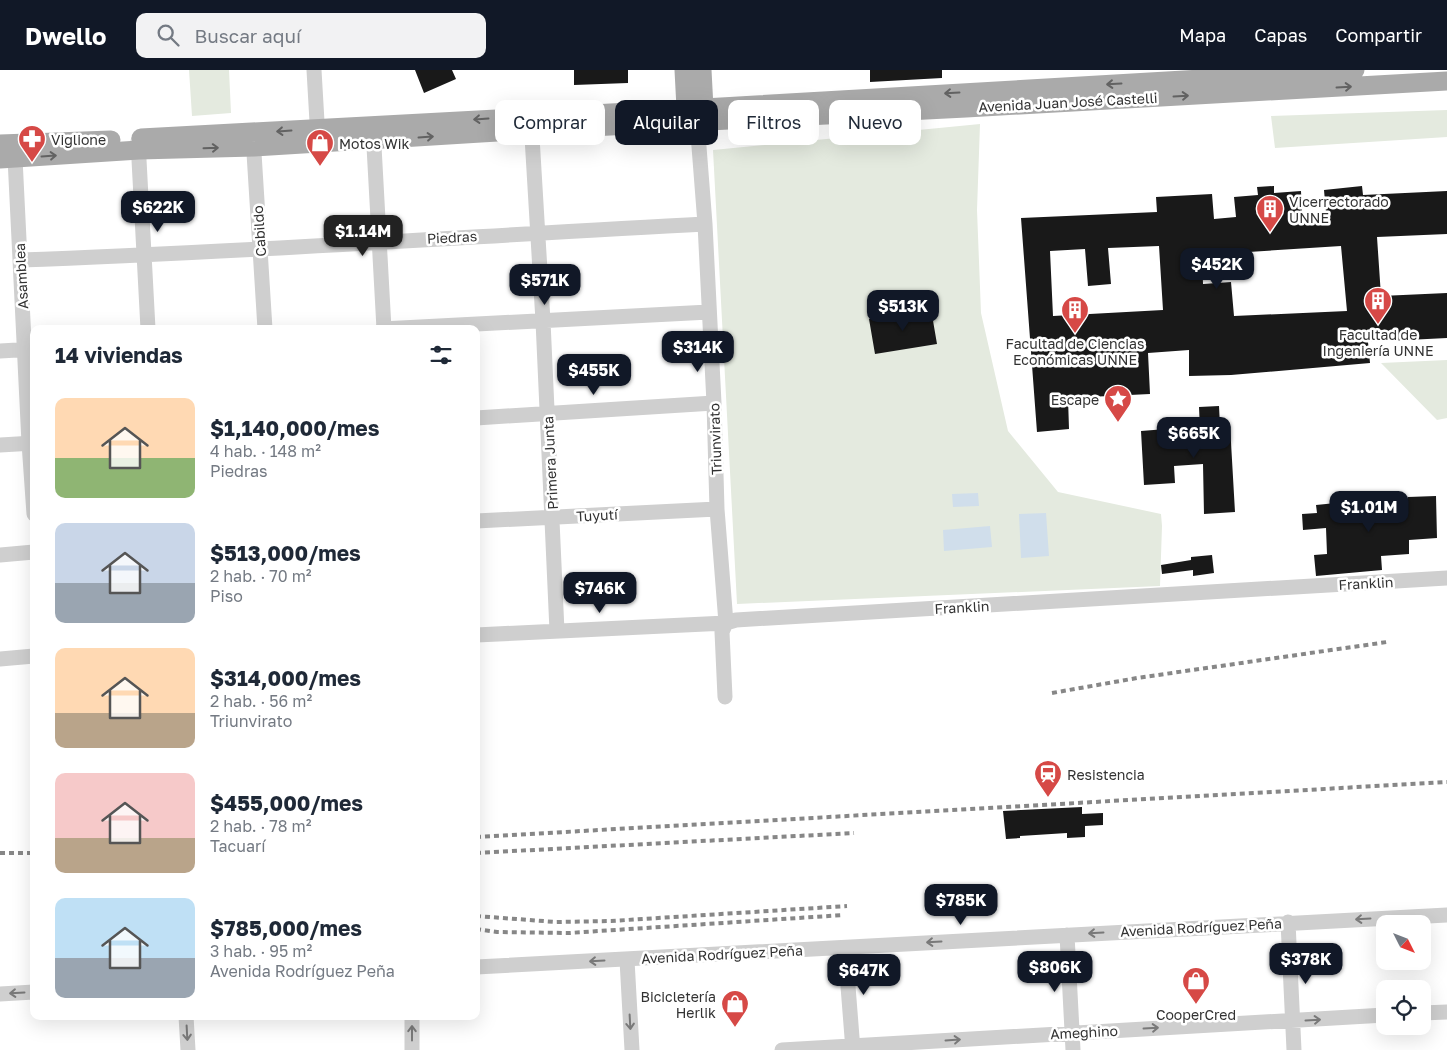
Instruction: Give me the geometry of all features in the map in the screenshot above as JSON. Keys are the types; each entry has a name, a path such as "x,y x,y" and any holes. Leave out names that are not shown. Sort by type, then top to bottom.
{"main road":[{"path":"684,70 693,100"},
{"path":"698,100 702,70"},
{"name":"Avenida Juan José Castelli","path":"718,111 1355,70"},
{"name":"Avenida Juan José Castelli","path":"718,112 966,108 1447,81"},
{"name":"Avenida Juan José Castelli","path":"5,151 253,140 495,125"}],"street":[{"path":"314,70 318,136"},
{"path":"373,133 383,325"},
{"name":"Cabildo","path":"253,140 265,325"},
{"path":"138,144 148,325"},
{"name":"Primera Junta","path":"532,145 543,321 557,631"},
{"name":"Triunvirato","path":"699,145 705,224 718,509 726,623 722,632 724,697"},
{"name":"Asamblea","path":"5,151 20,260 29,349 30,396"},
{"name":"Piedras","path":"20,260 261,250 378,241 705,224"},
{"path":"463,325 710,312"},
{"path":"0,351 29,349"},
{"path":"480,418 714,403"},
{"path":"0,445 30,443"},
{"name":"Tuyutí","path":"480,521 718,509"},
{"path":"0,555 30,552"},
{"name":"Franklin","path":"480,635 726,623 755,619 1447,578"},
{"path":"0,659 30,656"},
{"name":"Avenida Rodríguez Peña","path":"480,967 1288,922 1447,915"},
{"path":"1288,922 1294,1050"},
{"path":"1067,935 1073,1050"},
{"path":"845,948 852,1048"},
{"path":"627,960 632,1050"},
{"path":"0,994 30,992"},
{"path":"1431,1013 1447,1012"},
{"name":"Ameghino","path":"782,1050 852,1048 1376,1016"},
{"path":"186,1020 188,1050"},
{"path":"412,1020 412,1050"}],"shaded area":[{"path":"189,70 229,70 231,113 192,116"},
{"path":"1447,110 1447,137 1275,148 1271,116"},
{"path":"980,124 977,210 981,313 1008,431 1058,492 1161,514 1160,586 737,604 713,150 764,145 819,145 819,140 829,139 829,145 921,145 921,130"},
{"path":"1447,360 1447,418 1437,420 1381,363"}],"water":[{"path":"978,493 979,506 953,507 952,494"},
{"path":"1046,513 1049,556 1021,558 1019,514"},
{"path":"990,526 992,547 944,551 943,530"}],"building":[{"path":"415,70 452,70 456,79 424,93"},
{"path":"574,70 628,70 628,83 574,85"},
{"path":"870,70 942,70 942,78 870,82"},
{"path":"1274,186 1274,193 1301,191 1302,215 1326,213 1324,190 1362,186 1363,195 1447,191 1447,234 1377,237 1381,296 1447,293 1447,338 1368,342 1370,363 1231,375 1189,376 1189,350 1148,353 1150,394 1068,398 1069,429 1037,432 1021,218 1157,212 1156,197 1212,194 1214,219 1236,217 1234,197 1258,195 1257,187","holes":["1159,246 1163,310 1053,316 1050,251 1085,249 1088,286 1111,284 1108,248","1341,246 1347,311 1234,316 1231,282 1203,284 1202,255"]},
{"path":"931,309 937,344 875,354 869,319"},
{"path":"1219,406 1220,426 1230,425 1235,512 1204,514 1203,464 1174,466 1175,483 1144,485 1141,431 1166,429 1167,432 1200,430 1199,407"},
{"path":"1436,496 1437,538 1409,540 1409,554 1381,556 1382,570 1316,576 1314,555 1327,554 1326,528 1303,530 1302,514 1317,513 1316,505 1336,503 1336,498 1348,497 1349,506 1408,504 1408,497"},
{"path":"1212,555 1214,573 1193,576 1193,570 1162,574 1161,565 1191,560 1191,557"},
{"path":"1082,807 1082,814 1103,813 1103,825 1085,826 1085,837 1067,838 1067,833 1020,836 1020,838 1006,839 1003,811"}],"railway":[{"path":"1052,693 1137,678 1387,642"},
{"path":"480,837 1447,782"},
{"path":"480,853 854,833"},
{"path":"0,853 30,853"},
{"path":"480,916 556,922 611,921 847,906"},
{"path":"480,930 497,932 569,933 844,915"}],"place":[{"name":"Viglione","path":"32,163"},
{"name":"Motos Wik","path":"320,167"},
{"name":"Vicerrectorado UNNE","path":"1270,233"},
{"name":"Facultad de Ingeniería UNNE","path":"1378,325"},
{"name":"Facultad de Ciencias Económicas UNNE","path":"1075,334"},
{"name":"Escape","path":"1118,423"},
{"name":"Resistencia","path":"1048,798"},
{"name":"CooperCred","path":"1196,1005"},
{"name":"Bicicletería Herlik","path":"735,1028"}]}
